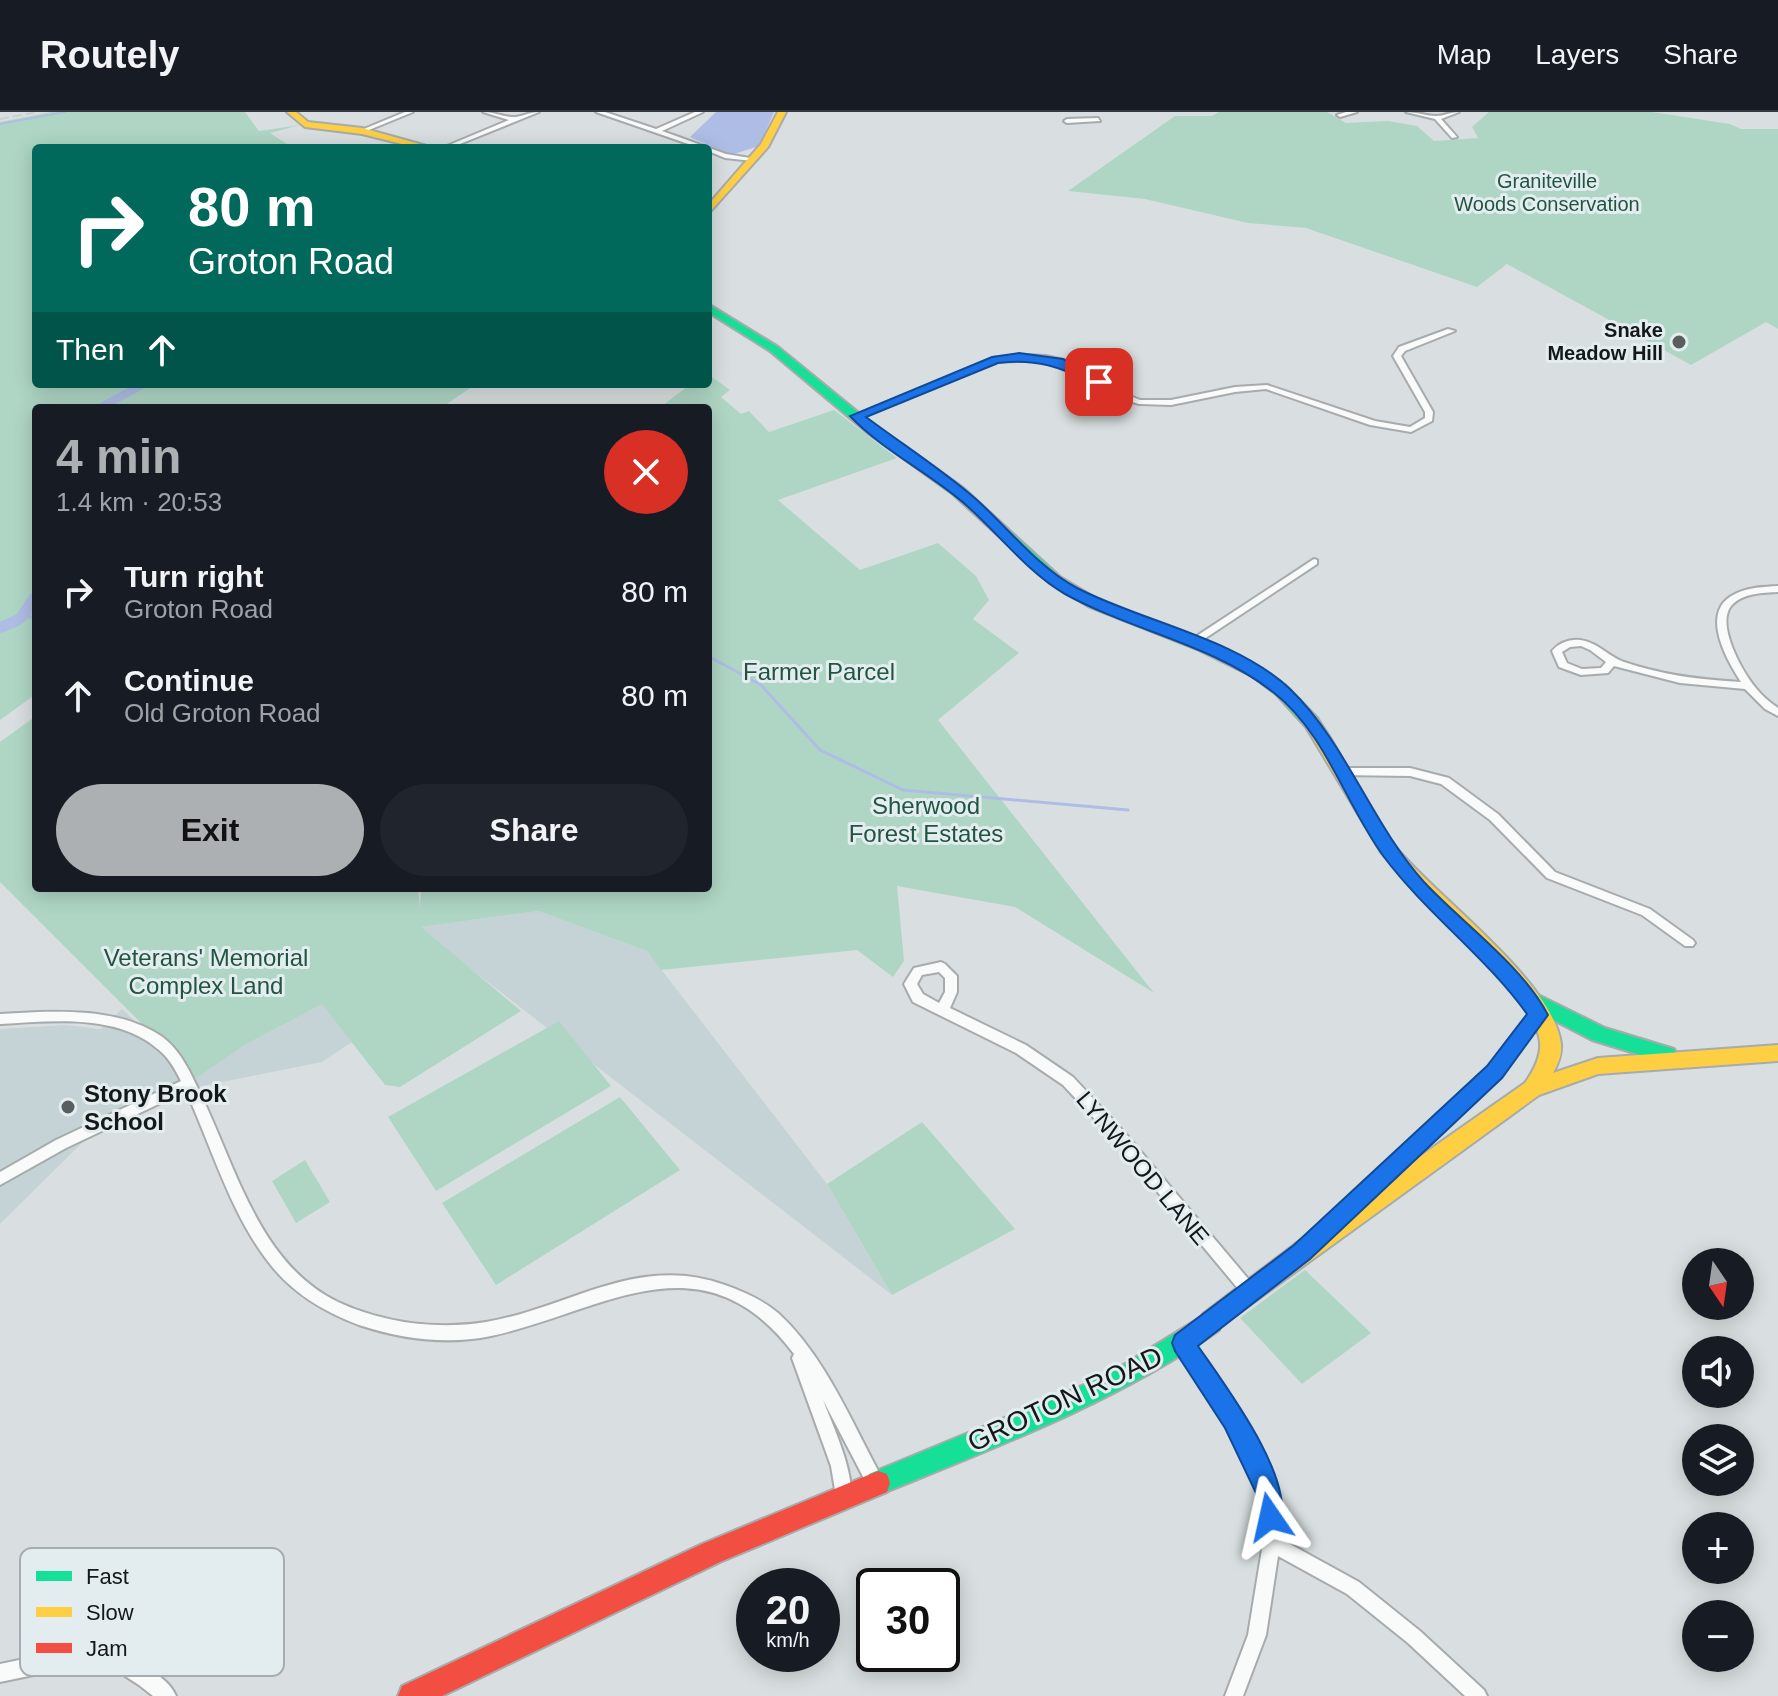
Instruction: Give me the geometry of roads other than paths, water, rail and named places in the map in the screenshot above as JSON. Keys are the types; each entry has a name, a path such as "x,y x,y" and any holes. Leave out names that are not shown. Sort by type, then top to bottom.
{"main road":[{"path":"291,112 305,124 362,131 413,144"},
{"path":"712,206 753,159 782,112"},
{"path":"712,309 760,339 970,501 1039,567 1070,590 1248,667 1282,690 1319,729 1370,825 1403,869 1522,992 1538,1015 1553,1050 1552,1058 1532,1089"},
{"path":"1522,992 1549,1011 1599,1034 1681,1059"},
{"name":"GROTON ROAD","path":"412,1696 629,1590 875,1482 1087,1395 1183,1343 1302,1252 1532,1089 1598,1066 1778,1053"}],"street":[{"path":"362,131 410,112"},
{"path":"486,112 515,120"},
{"path":"455,144 536,112"},
{"path":"599,112 695,144"},
{"path":"659,130 700,112"},
{"path":"1340,115 1354,112"},
{"path":"1409,112 1437,118 1456,112"},
{"path":"1437,118 1454,137"},
{"path":"1067,121 1098,120"},
{"path":"712,151 725,156 753,159"},
{"path":"857,416 996,360 1019,357 1049,359 1076,367 1125,398 1141,402 1160,403 1250,386 1267,387 1373,423 1411,430 1429,419 1429,412 1397,356 1402,349 1451,331"},
{"path":"1191,643 1314,562"},
{"path":"1778,589 1743,593 1724,606 1720,615 1725,642 1746,686 1778,713"},
{"path":"1612,662 1604,671 1581,672 1563,665 1557,651 1562,646 1582,643 1593,647 1612,662 1681,680 1746,686"},
{"path":"1342,772 1410,772 1445,781 1494,817 1551,875 1646,912 1689,943"},
{"name":"LYNWOOD LANE","path":"942,1010 1021,1049 1068,1081 1121,1138 1250,1292"},
{"path":"1302,1252 1494,1072 1538,1015"},
{"path":"0,1019 64,1016 123,1025 150,1036 179,1058 260,1237 289,1275 329,1304 375,1323 399,1328 484,1330 552,1314 615,1290 670,1278 703,1281 750,1302 775,1320 824,1381 875,1482"},
{"path":"0,1179 130,1109 189,1083"},
{"path":"795,1343 839,1466 843,1496"},
{"path":"1183,1343 1234,1420 1269,1491 1271,1543 1257,1635 1234,1696"},
{"path":"1271,1543 1353,1588 1414,1637 1478,1696"},
{"path":"0,1673 20,1670"},
{"path":"145,1676 167,1696"}],"water":[{"path":"716,112 774,112 759,146 731,155 712,144 690,137"}],"waterway":[{"path":"0,124 65,112"},
{"path":"106,404 137,388"},
{"path":"0,628 23,617 32,603"},
{"path":"23,617 32,617"},
{"path":"712,658 761,685 820,750 903,790 1128,810"}],"railway":[{"path":"0,119 37,112"}],"place":[{"name":"Snake Meadow Hill","path":"1679,342"},
{"name":"Stony Brook School","path":"68,1107"}],"park label":[{"name":"Graniteville Woods Conservation","path":"1547,192"},
{"name":"Farmer Parcel","path":"819,671"},
{"name":"Sherwood Forest Estates","path":"926,819"},
{"name":"Veterans' Memorial Complex Land","path":"206,971"}]}
